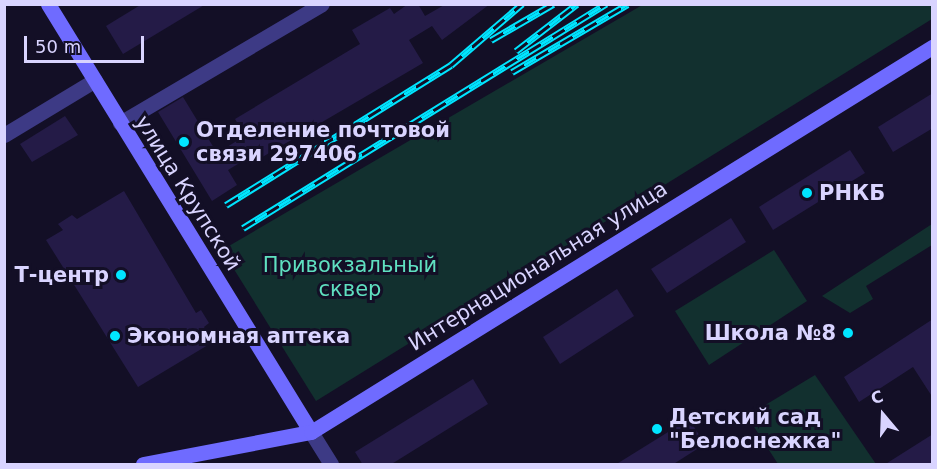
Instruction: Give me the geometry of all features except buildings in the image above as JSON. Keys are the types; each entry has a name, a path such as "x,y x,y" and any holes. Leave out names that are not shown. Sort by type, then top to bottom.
{"main road":[{"name":"улица Крупской","path":"48,4 311,432"},
{"name":"Интернациональная улица","path":"143,465 311,432 933,46"}],"street":[{"path":"120,123 322,4"},
{"path":"4,135 95,80"},
{"name":"улица Крупской","path":"311,432 331,465"}],"green space":[{"name":"Привокзальный сквер","path":"644,4 932,5 932,19 316,401 222,250"},
{"path":"932,224 932,245 866,286 873,299 850,313 822,296"},
{"path":"774,250 807,301 709,365 675,311"},
{"path":"815,375 876,464 778,464 747,416"}],"railway":[{"path":"226,205 451,65 522,4"},
{"path":"491,40 553,4"},
{"path":"516,51 577,4"},
{"path":"243,228 606,4"},
{"path":"512,72 628,4"}],"place":[{"name":"Отделение почтовой связи 297406","path":"184,142"},
{"name":"РНКБ","path":"807,193"},
{"name":"Т-центр","path":"121,275"},
{"name":"Школа №8","path":"848,333"},
{"name":"Экономная аптека","path":"115,336"},
{"name":"Детский сад \"Белоснежка\"","path":"657,429"}]}
